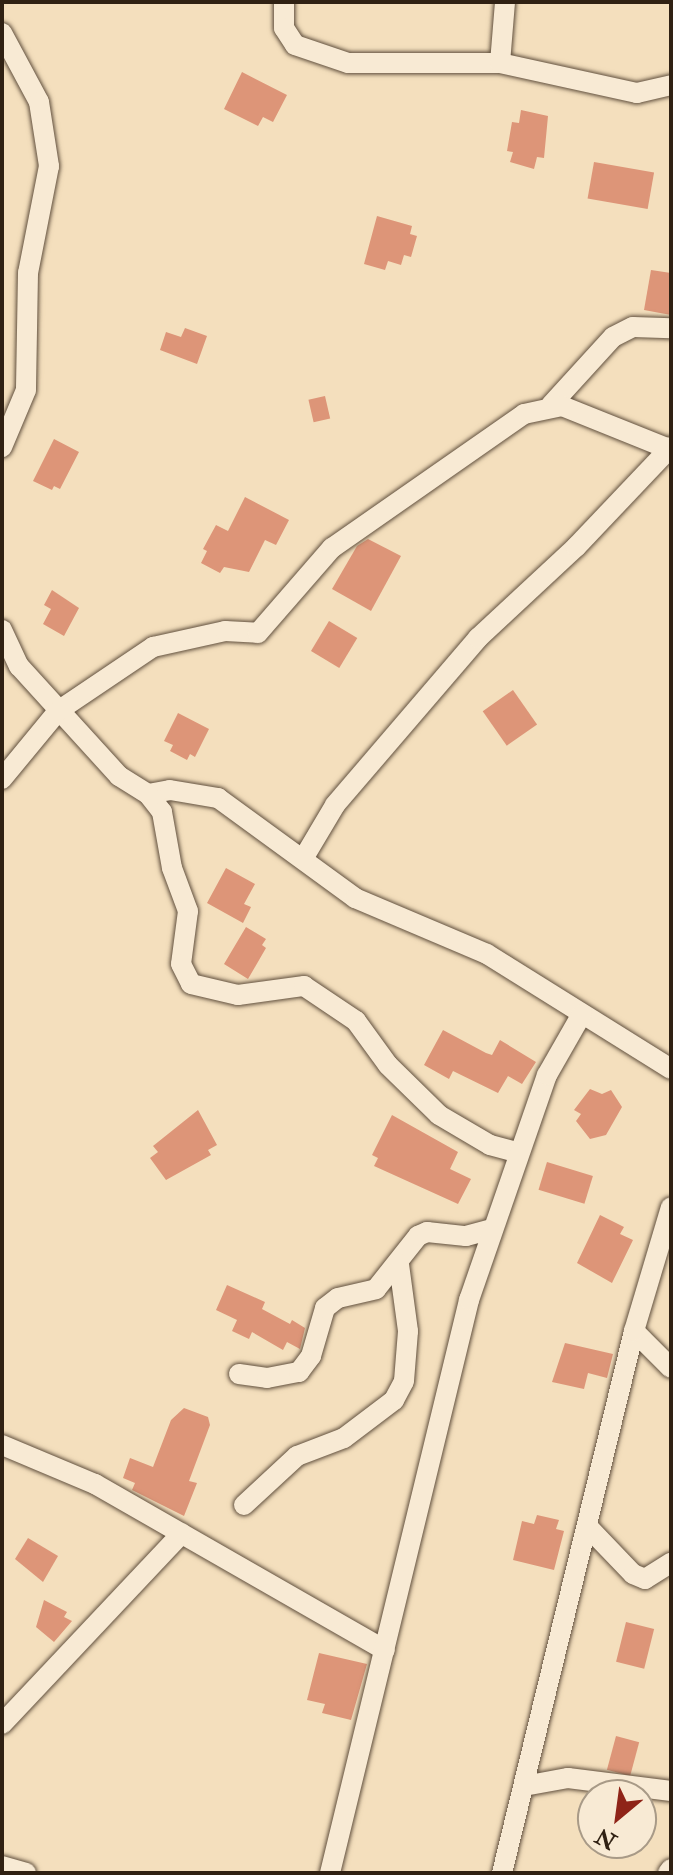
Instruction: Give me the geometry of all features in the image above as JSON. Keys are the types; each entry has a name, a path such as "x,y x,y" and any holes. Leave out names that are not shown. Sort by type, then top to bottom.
{"street":[{"path":"284,2 284,28 295,45 348,63 500,63 617,92 637,93 671,85"},
{"path":"500,63 505,2"},
{"path":"2,33 39,102 49,166 26,295 26,390 2,447"},
{"path":"2,779 58,711 153,647 225,631 258,633 332,548 524,414 551,405 613,337 633,327 671,328"},
{"path":"303,859 335,805 478,638 576,547 670,448 551,405"},
{"path":"2,630 14,659 58,711 119,776 148,794 166,821 172,868 188,911 181,964 191,984 220,994 288,986 311,990 356,1021 388,1065 439,1115 490,1145 519,1153"},
{"path":"148,794 170,790 218,798 355,898 447,933 671,1069"},
{"path":"330,1873 469,1300 547,1075 582,1014"},
{"path":"502,1873 634,1331 667,1234 671,1207"},
{"path":"239,1374 267,1378 299,1372 311,1356 325,1308 338,1298 376,1289 399,1264 418,1236 427,1232 466,1236 493,1229"},
{"path":"244,1505 297,1456 344,1438 394,1400 404,1381 408,1331 399,1264"},
{"path":"634,1331 671,1368"},
{"path":"2,1445 95,1484 385,1650"},
{"path":"587,1526 633,1574 645,1579 671,1563"},
{"path":"2,1724 45,1683 103,1611 182,1533"},
{"path":"524,1786 568,1778 671,1791"},
{"path":"2,1866 26,1873"}],"building":[{"path":"242,72 287,95 273,122 263,117 258,126 224,109"},
{"path":"521,110 548,116 544,158 537,157 534,169 510,162 513,152 507,151 512,122 519,123"},
{"path":"594,162 654,173 648,209 588,198"},
{"path":"377,216 412,226 410,234 417,236 411,257 404,255 401,265 388,261 385,270 364,264"},
{"path":"651,270 671,273 671,315 644,310"},
{"path":"185,328 207,336 197,364 160,350 166,332 181,337"},
{"path":"325,396 330,418 314,422 308,400"},
{"path":"54,439 79,452 60,489 54,486 52,490 33,481"},
{"path":"245,497 289,520 276,545 265,540 249,572 224,567 220,573 201,563 207,551 203,549 216,525 228,531"},
{"path":"368,539 401,556 371,611 332,589 357,546"},
{"path":"52,590 79,608 64,636 43,624 51,609 44,605"},
{"path":"329,621 357,638 339,668 311,651"},
{"path":"513,690 537,724 507,746 483,711"},
{"path":"178,713 209,729 195,757 190,754 187,760 170,751 173,745 164,741"},
{"path":"226,868 255,884 244,904 251,907 243,923 207,903"},
{"path":"246,927 266,939 262,945 266,948 248,979 224,964"},
{"path":"443,1030 492,1055 500,1040 536,1062 522,1084 508,1076 498,1093 453,1071 449,1079 424,1065"},
{"path":"590,1089 602,1094 611,1090 622,1107 606,1135 590,1139 576,1121 581,1114 574,1110"},
{"path":"198,1110 217,1145 208,1150 211,1155 166,1180 150,1158 158,1152 153,1146"},
{"path":"392,1115 458,1152 450,1169 471,1179 458,1204 374,1166 378,1158 372,1155"},
{"path":"547,1162 593,1176 584,1204 539,1190"},
{"path":"600,1215 624,1227 620,1234 633,1240 612,1283 577,1263"},
{"path":"227,1285 265,1302 262,1309 290,1324 292,1320 305,1328 300,1349 287,1342 283,1350 252,1332 249,1339 232,1331 237,1320 216,1310"},
{"path":"565,1343 613,1354 607,1378 588,1373 584,1389 552,1382"},
{"path":"184,1408 208,1417 210,1425 189,1481 197,1483 184,1516 132,1490 135,1483 123,1478 130,1458 153,1467 171,1420"},
{"path":"537,1515 559,1520 556,1529 564,1531 554,1570 513,1560 522,1521 534,1524"},
{"path":"28,1538 58,1556 43,1582 15,1559"},
{"path":"44,1600 67,1612 64,1617 72,1621 54,1642 36,1627"},
{"path":"626,1622 654,1629 644,1669 616,1662"},
{"path":"319,1653 367,1664 351,1720 322,1713 325,1704 307,1700"},
{"path":"616,1736 639,1742 630,1776 607,1770"}]}
